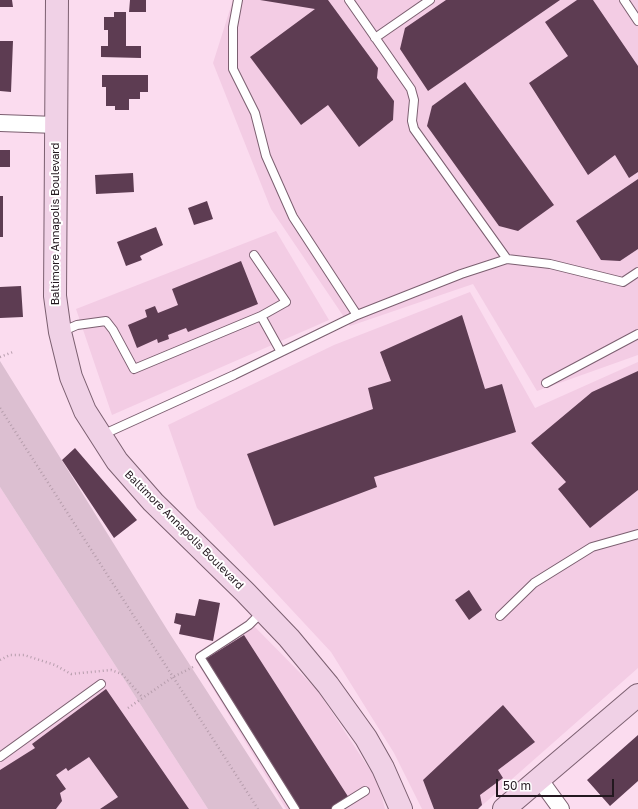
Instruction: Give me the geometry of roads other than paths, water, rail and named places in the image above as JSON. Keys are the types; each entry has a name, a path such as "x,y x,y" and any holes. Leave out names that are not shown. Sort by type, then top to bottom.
{"street":[{"name":"Baltimore Annapolis Boulevard","path":"57,0 55,296 60,332 71,377 85,412 117,462 153,502 289,638 328,685 366,738 383,768 401,809"},
{"path":"0,123 56,125"},
{"path":"508,808 638,695"},
{"path":"540,780 561,809"}],"lane":[{"path":"238,0 233,27 233,69 255,113 266,156 293,217 357,315"},
{"path":"349,0 411,89 414,100 412,121 414,129 507,259"},
{"path":"375,38 430,0"},
{"path":"624,0 638,21"},
{"path":"60,332 77,325 97,321 106,321 113,330 134,368 261,316 286,302 254,255"},
{"path":"100,436 357,315 462,274 507,259 550,264 623,282 638,272"},
{"path":"261,316 281,352"},
{"path":"546,383 638,334"},
{"path":"500,616 534,583 592,547 638,534"},
{"path":"263,611 249,625 200,657 295,809"},
{"path":"0,757 100,684"},
{"path":"336,809 365,791"}]}
